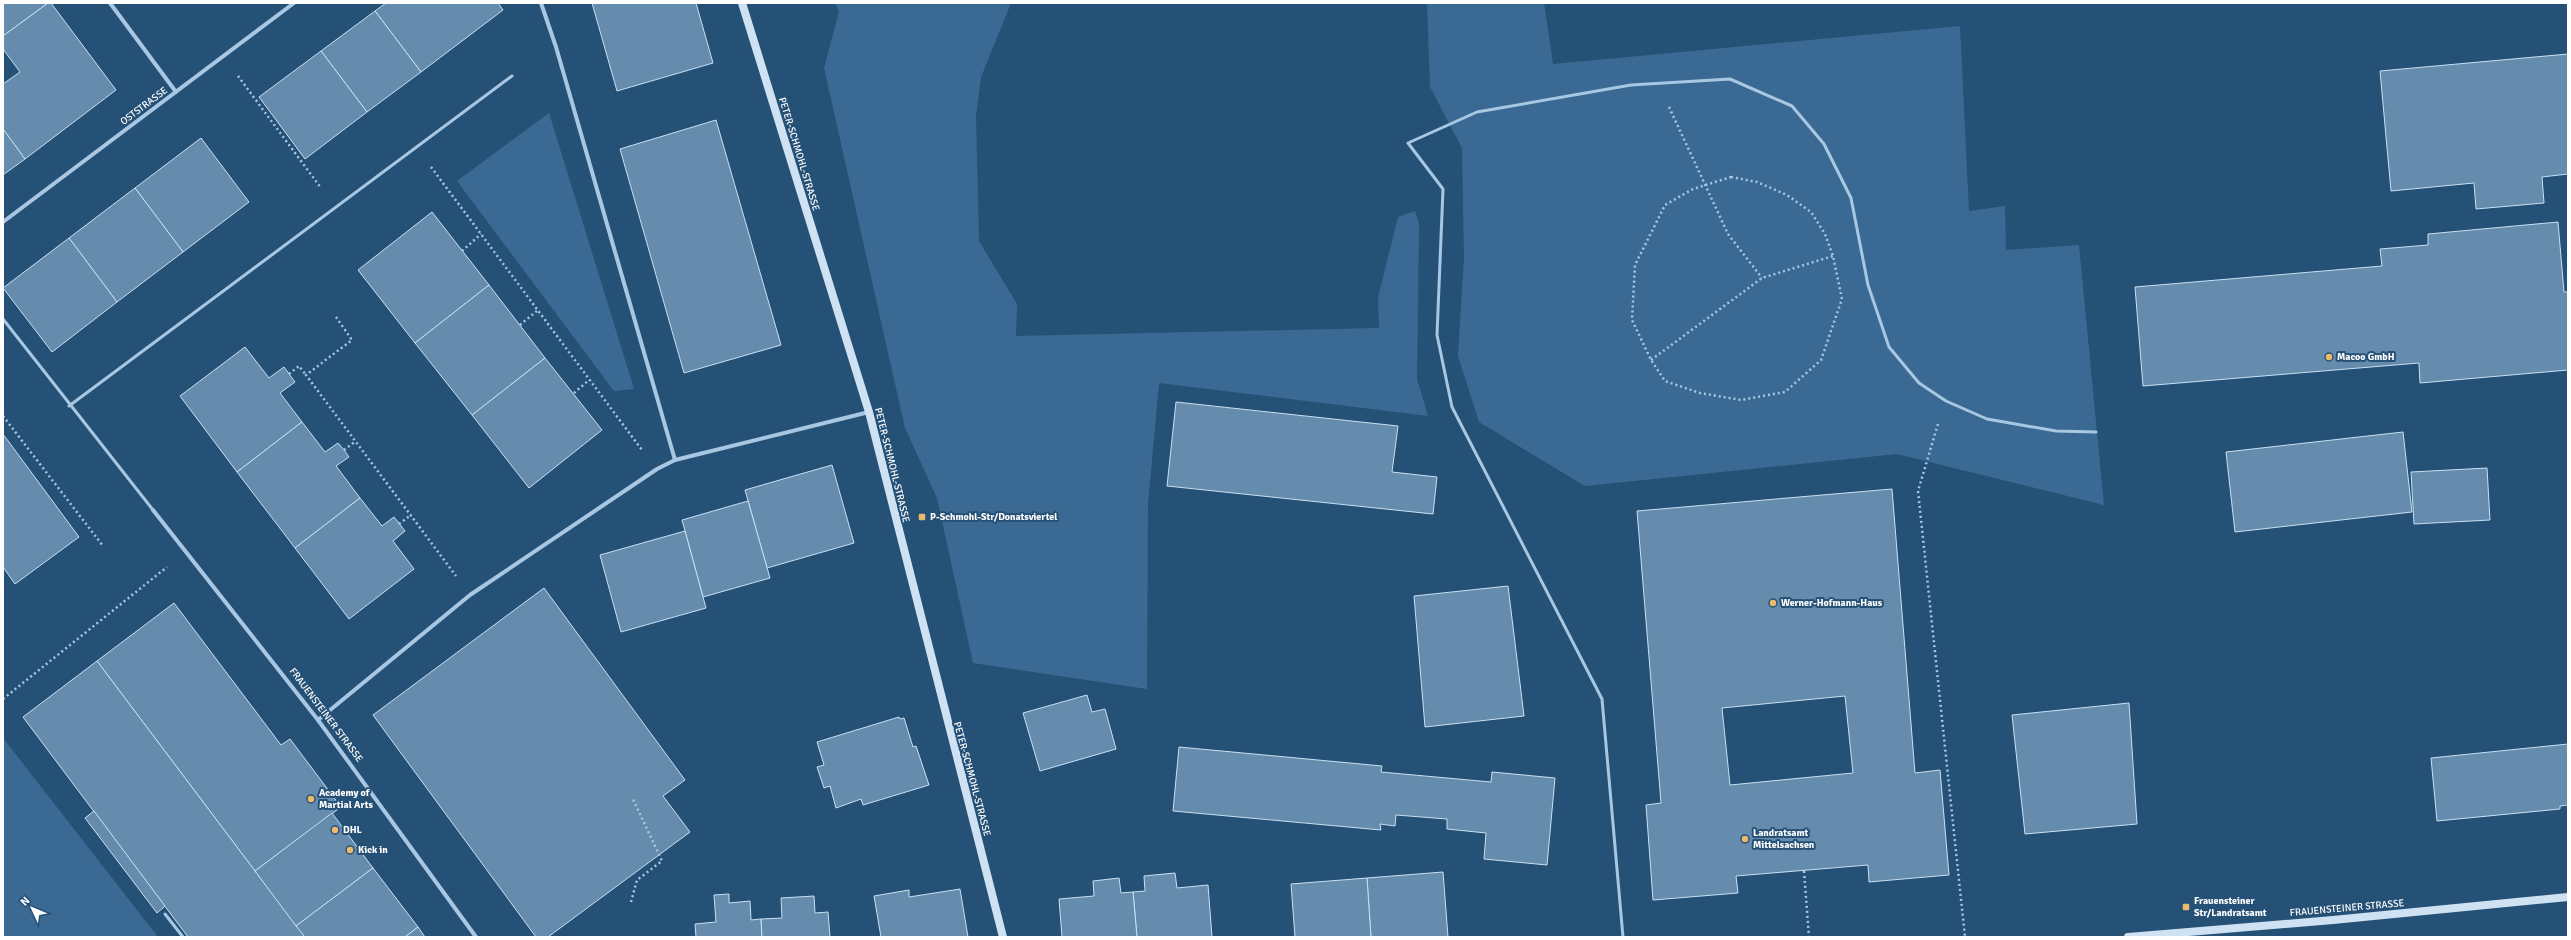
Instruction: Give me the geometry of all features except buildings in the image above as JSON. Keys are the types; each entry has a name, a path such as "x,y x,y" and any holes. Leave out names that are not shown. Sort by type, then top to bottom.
{"street":[{"path":"110,3 176,92"},
{"name":"OSTSTRASSE","path":"3,222 294,3"},
{"path":"540,3 556,47 675,460"},
{"name":"PETER-SCHMOHL-STRASSE","path":"742,3 869,412 1003,937"},
{"path":"318,720 470,595 657,469 675,460 869,412"},
{"name":"FRAUENSTEINER STRASSE","path":"153,510 318,720 476,937"},
{"name":"FRAUENSTEINER STRASSE","path":"2128,937 2325,921 2568,896"}],"lane":[{"path":"69,406 512,76"},
{"path":"1622,937 1602,699 1452,407 1437,335 1443,190 1408,143 1477,112 1631,85 1730,79 1792,106 1824,144 1851,198 1868,285 1889,347 1919,383 1946,401 1987,420 2056,431 2096,432"},
{"path":"3,319 69,406 153,510"},
{"path":"165,914 183,937"}],"path":[{"path":"224,55 335,208"},
{"path":"1658,83 1728,234 1762,278"},
{"path":"417,147 589,380 657,469"},
{"path":"1731,177 1757,182 1787,195 1811,212 1825,234 1833,256 1842,298 1821,360 1785,392 1741,400 1700,393 1665,381 1651,360 1632,320 1635,265 1665,205 1693,189 1706,184 1731,177"},
{"path":"462,251 481,234"},
{"path":"1651,360 1762,278 1861,248"},
{"path":"520,325 538,310"},
{"path":"306,375 352,340 336,316"},
{"path":"289,374 299,366 452,571"},
{"path":"574,393 589,380"},
{"path":"1946,401 1918,491 1965,937"},
{"path":"3,416 103,546"},
{"path":"344,450 356,441"},
{"path":"399,524 411,516"},
{"path":"3,699 186,551"},
{"path":"631,902 637,880 662,861 632,797"},
{"path":"1804,871 1809,937"}],"shaded area":[{"path":"835,3 1011,3 981,77 976,116 979,241 1017,304 1016,336 1379,328 1378,298 1398,217 1415,211 1419,224 1417,379 1428,416 1159,383 1148,504 1147,689 973,663 937,498 905,428 824,68 839,12"},
{"path":"1427,3 1544,3 1553,64 1960,26 1969,211 2005,206 2006,250 2079,245 2104,505 1897,454 1585,486 1479,422 1458,356 1464,258 1462,148 1430,87"},
{"path":"549,113 634,389 614,391 457,181"},
{"path":"3,738 158,937 3,937"}],"place":[{"name":"Macoo GmbH","path":"2329,357"},
{"name":"P-Schmohl-Str/Donatsviertel","path":"922,517"},
{"name":"Werner-Hofmann-Haus","path":"1773,603"},
{"name":"Academy of Martial Arts","path":"311,799"},
{"name":"DHL","path":"335,830"},
{"name":"Landratsamt Mittelsachsen","path":"1745,839"},
{"name":"Kick in","path":"350,850"},
{"name":"Frauensteiner Str/Landratsamt","path":"2186,907"}]}
